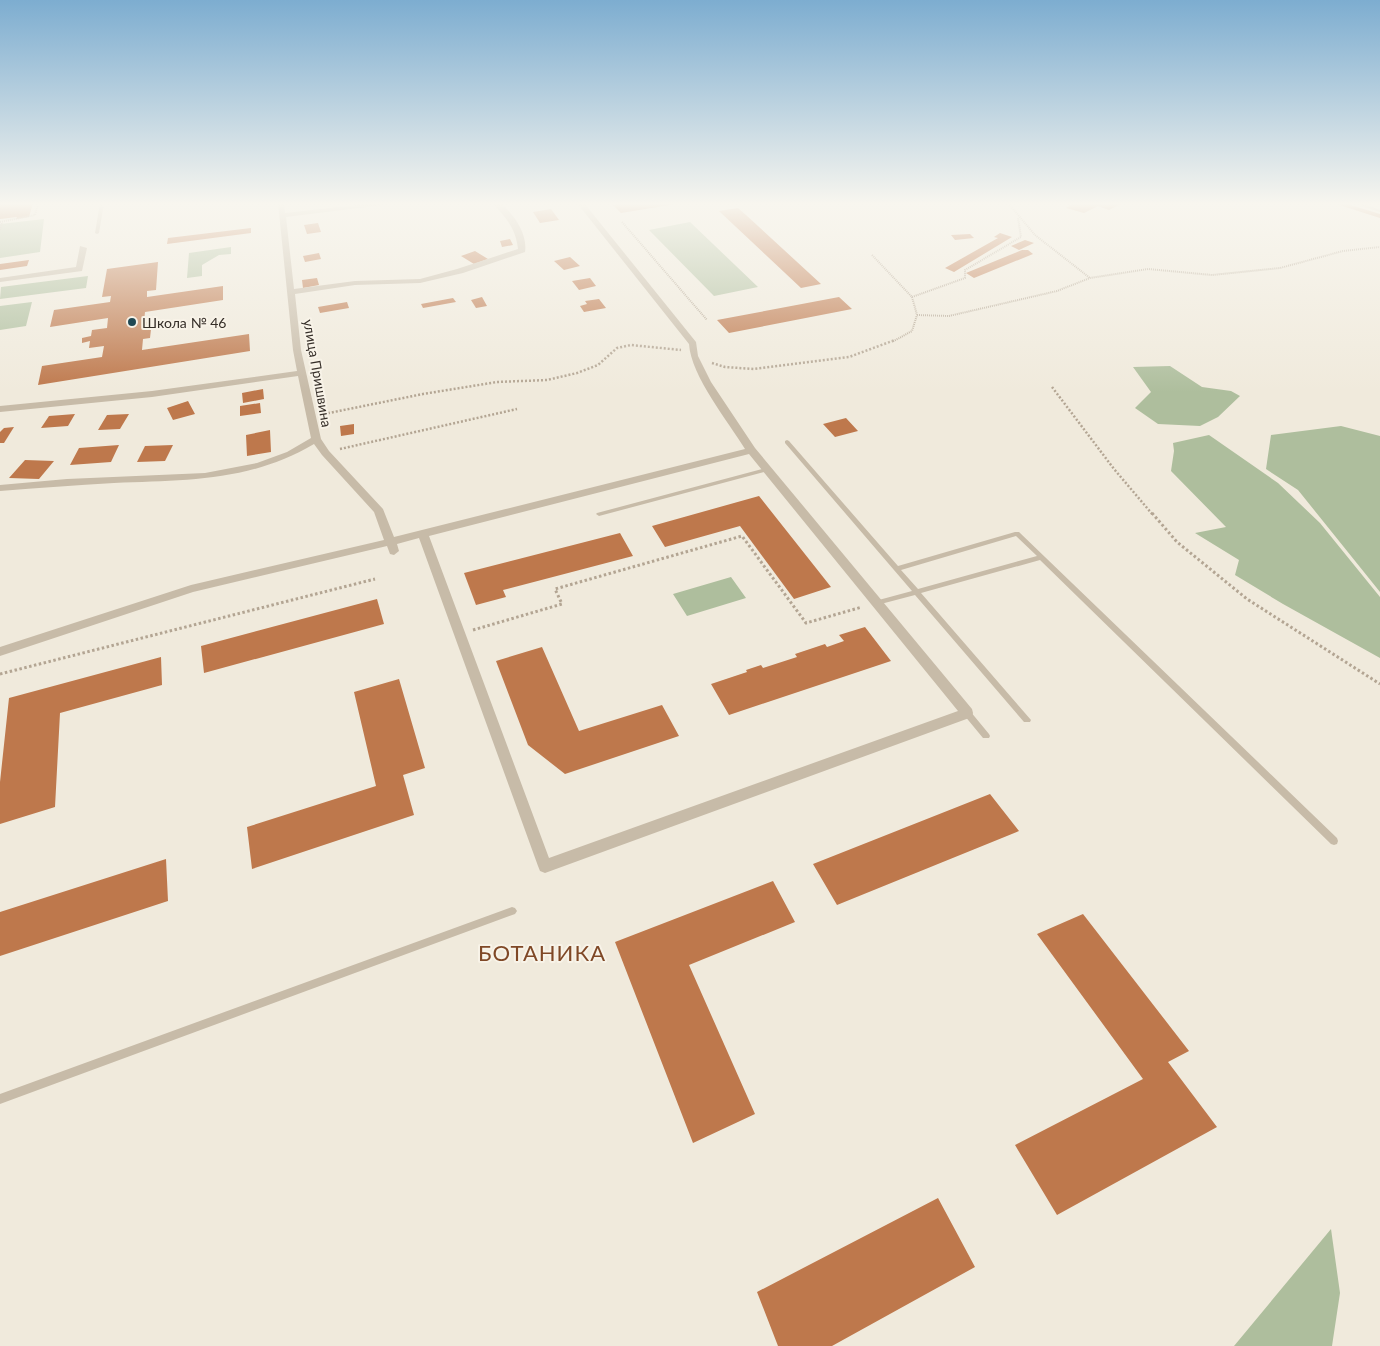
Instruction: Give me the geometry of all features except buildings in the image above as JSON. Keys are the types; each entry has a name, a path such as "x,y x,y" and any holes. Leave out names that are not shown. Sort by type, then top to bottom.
{"street":[{"path":"0,280 78,269 79,266"},
{"name":"улица Пришвина","path":"287,266 297,350 316,439 325,453 379,511 393,546"},
{"path":"290,292 356,283 420,281 475,266"},
{"path":"423,534 545,866 967,714 766,470 707,382 694,356 693,344 630,266"},
{"path":"0,409 131,398 233,385 302,372"},
{"path":"0,488 67,482 205,476 259,466 290,454 316,439"},
{"path":"0,652 191,589 393,546 423,534 751,450"}],"lane":[{"path":"786,442 1027,720"},
{"path":"599,514 766,470"},
{"path":"896,569 1017,533 1334,841"},
{"path":"877,603 1042,558"},
{"path":"967,714 986,736"},
{"path":"0,1099 512,911"}],"path":[{"path":"660,266 707,320"},
{"path":"312,417 423,394 496,382 548,380 570,375 598,365 617,348 631,345 678,350 689,348 693,344 710,362 725,367 754,369 849,357 899,338 912,331 917,315 912,298 881,266"},
{"path":"912,298 928,290 966,278 965,270 972,266"},
{"path":"1074,266 1090,278"},
{"path":"917,315 949,316 1057,291 1090,278 1148,269 1212,275 1288,266"},
{"path":"1052,387 1114,469 1177,542 1247,599 1380,684"},
{"path":"325,453 517,409"},
{"path":"460,633 562,604 555,589 742,536 806,624 877,603"},
{"path":"0,674 375,579"}],"green space":[{"path":"188,266 202,266 202,276 187,278"},
{"path":"684,266 736,266 758,287 714,296"},
{"path":"88,276 86,288 0,299 1,287"},
{"path":"32,302 26,326 0,330 0,306"},
{"path":"1170,366 1202,387 1231,391 1240,396 1218,417 1200,426 1158,424 1135,408 1151,392 1133,367"},
{"path":"1341,426 1380,436 1380,592 1298,490 1266,469 1271,435"},
{"path":"1209,435 1278,483 1320,523 1380,597 1380,658 1235,575 1239,560 1195,533 1226,527 1171,471 1174,451 1173,443"},
{"path":"731,577 746,598 687,616 673,594"},
{"path":"1331,1229 1340,1293 1332,1346 1234,1346"}],"place":[{"name":"Школа № 46","path":"132,322"}],"district":[{"name":"БОТАНИКА","path":"542,952"}]}
